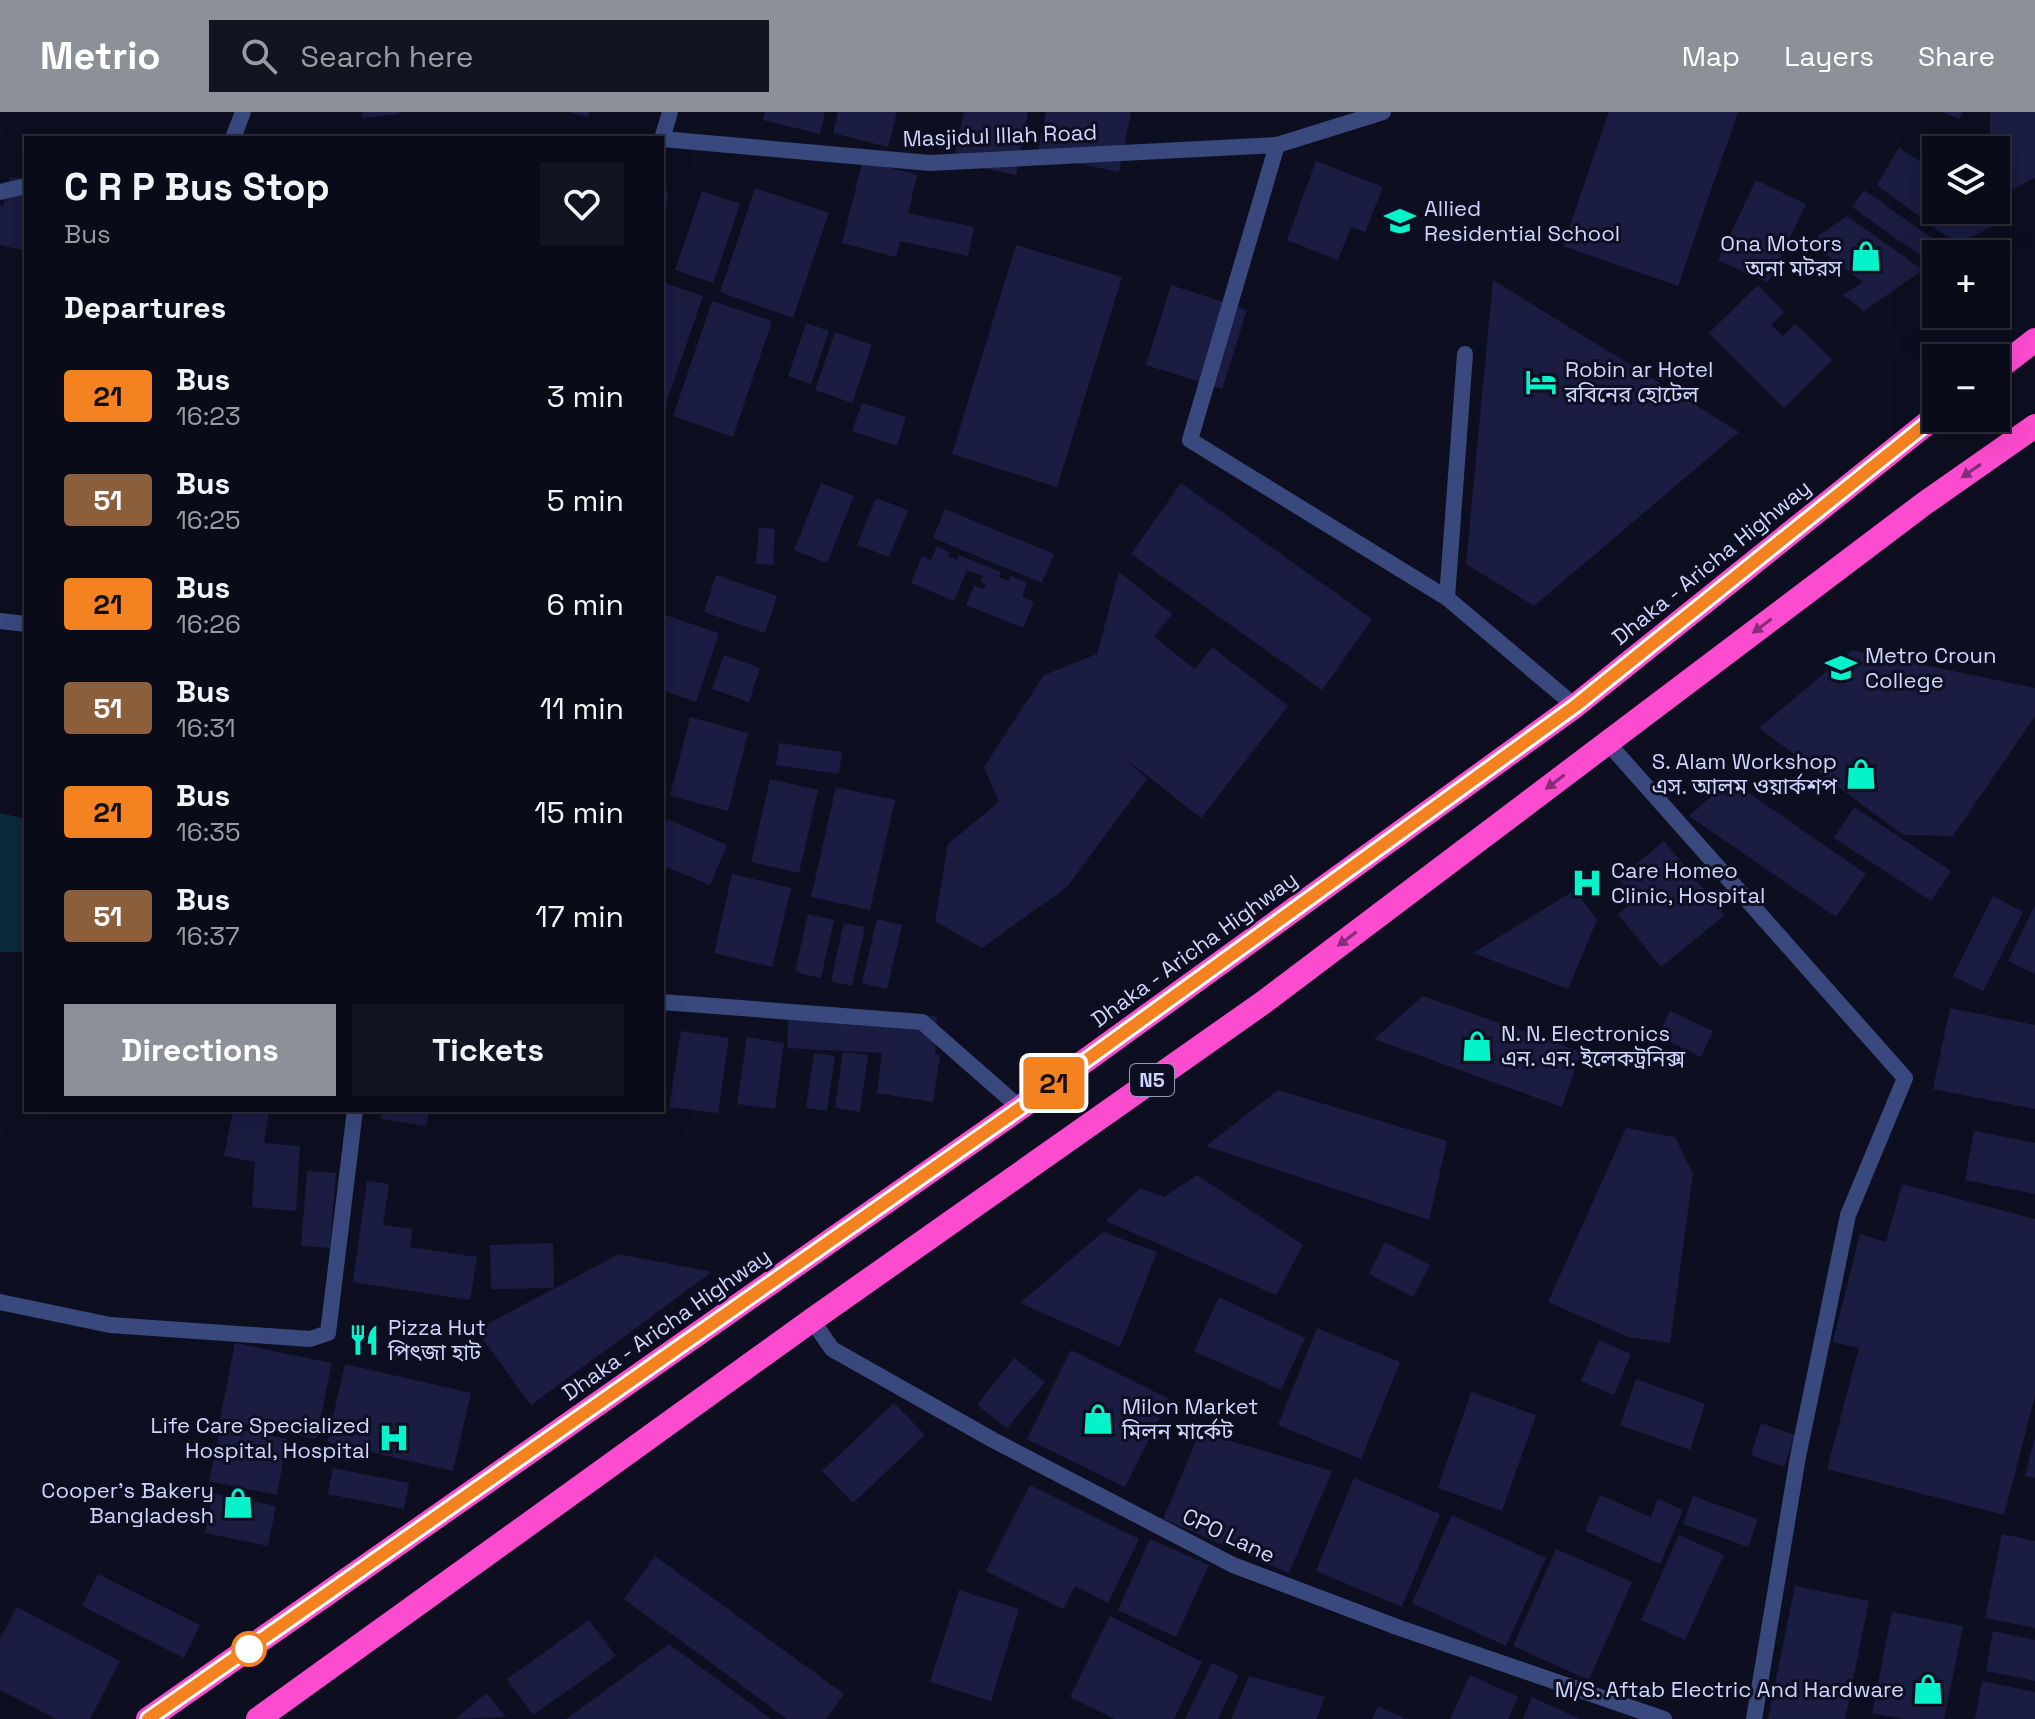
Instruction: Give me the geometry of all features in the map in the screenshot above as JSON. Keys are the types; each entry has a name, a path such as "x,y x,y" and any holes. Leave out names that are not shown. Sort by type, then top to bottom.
{"highway":[{"path":"2010,359 2035,340"},
{"name":"N5","path":"258,1719 812,1320 1264,1002 1925,503 2035,426"},
{"name":"Dhaka - Aricha Highway","path":"148,1719 1020,1108 1575,706 1922,427"}],"street":[{"path":"234,136 243,112"},
{"path":"663,136 670,112"},
{"name":"Masjidul Illah Road","path":"664,139 930,163 1277,145 1383,112"},
{"path":"1277,145 1190,440 1447,598 1575,706"},
{"path":"0,192 24,186"},
{"path":"1447,598 1465,354"},
{"path":"0,621 24,624"},
{"path":"1607,742 1905,1078 1848,1215 1798,1457 1754,1719"},
{"path":"664,1002 922,1022 1020,1108"},
{"path":"0,1302 110,1325 310,1339 328,1333 355,1112"},
{"name":"CPO Lane","path":"812,1320 832,1349 993,1440 1233,1565 1397,1627 1664,1719"}],"water":[{"path":"0,813 24,819 24,952 0,952"}],"building":[{"path":"363,112 399,112 399,114 362,118"},
{"path":"568,112 589,112 589,117"},
{"path":"765,112 825,112 820,134 763,120"},
{"path":"838,112 897,112 888,147 833,133"},
{"path":"964,112 1028,112 1016,175 953,162"},
{"path":"1046,112 1131,112 1119,172 1037,155"},
{"path":"1609,112 1738,112 1678,286 1563,246"},
{"path":"1942,112 1963,112 1959,119"},
{"path":"1990,112 2035,112 2035,178 2010,191 2010,136 1990,136"},
{"path":"1899,147 1922,163 1922,218 1877,185"},
{"path":"863,160 917,175 908,213 974,227 968,256 900,241 896,257 842,243"},
{"path":"1316,161 1383,187 1365,232 1351,227 1338,260 1287,240"},
{"path":"10,177 24,180 22,250 0,245 0,205 3,206"},
{"path":"1756,180 1806,204 1768,283 1718,260"},
{"path":"755,188 829,213 793,318 720,292"},
{"path":"1864,190 1934,240 1922,240 1922,257 1852,207"},
{"path":"664,191 668,191 664,223"},
{"path":"702,191 740,204 713,283 675,270"},
{"name":"Ona Motors অনা মটরস","path":"1847,216 1922,271 1864,311 1843,295 1863,282 1809,242"},
{"path":"1930,224 1997,224 1965,240 1952,240"},
{"path":"1016,245 1122,277 1057,487 952,454"},
{"path":"1493,280 1739,432 1534,606 1466,564"},
{"path":"664,283 703,296 664,410"},
{"path":"1171,285 1247,310 1222,389 1146,365"},
{"path":"1758,285 1784,312 1771,325 1783,336 1795,323 1832,360 1784,408 1709,333"},
{"path":"712,301 772,321 733,437 673,416"},
{"path":"806,323 829,331 811,384 788,376"},
{"path":"835,332 872,345 852,403 815,390"},
{"path":"862,403 906,417 897,446 852,431"},
{"path":"821,483 854,496 827,563 794,550"},
{"path":"1181,483 1372,619 1322,690 1131,554"},
{"path":"876,498 908,510 889,557 857,545"},
{"path":"945,509 1054,554 1042,583 933,538"},
{"path":"759,527 775,529 773,565 756,564"},
{"path":"937,546 957,560 959,555 1001,572 999,577 1009,581 1011,576 1027,583 1022,596 1034,602 1023,628 966,605 974,585 983,589 986,584 980,582 983,576 967,570 954,601 911,583 922,556 931,560"},
{"path":"1119,572 1172,614 1154,637 1195,669 1212,647 1288,706 1201,818 1122,756 1147,779 1067,887 982,948 935,921 948,844 999,802 984,767 1044,675 1097,654"},
{"path":"716,575 777,596 765,633 704,612"},
{"path":"664,615 719,633 696,702 664,691"},
{"path":"1852,650 2035,688 2035,716 1953,836 1903,835 1759,728"},
{"path":"724,655 760,668 749,702 712,689"},
{"path":"690,717 748,733 728,811 670,796"},
{"path":"779,743 842,752 839,774 776,765"},
{"path":"770,779 818,790 799,873 751,862"},
{"path":"1730,780 1866,874 1836,917 1689,816"},
{"path":"836,787 895,800 870,910 811,897"},
{"path":"1854,807 1951,871 1931,901 1834,838"},
{"path":"668,819 727,845 710,885 664,866 664,829"},
{"path":"1664,841 1725,915 1661,967 1618,914 1635,900 1618,879"},
{"path":"732,874 791,888 772,967 714,953"},
{"path":"1575,890 1597,920 1568,989 1473,953"},
{"path":"1993,896 2023,912 1983,991 1953,976"},
{"path":"2035,905 2035,974 2008,961"},
{"path":"808,914 834,920 821,978 795,972"},
{"path":"877,919 902,925 887,989 862,983"},
{"path":"844,923 865,927 852,986 831,981"},
{"name":"N. N. Electronics এন. এন. ইলেকট্রনিক্স","path":"1423,996 1581,1052 1562,1107 1374,1039"},
{"path":"789,1007 937,1016 935,1054 940,1055 933,1102 877,1093 882,1053 787,1048"},
{"path":"1950,1008 2035,1025 2035,1109 1933,1089"},
{"path":"1670,1011 1713,1031 1701,1057 1658,1036"},
{"path":"681,1031 729,1038 718,1113 669,1107"},
{"path":"747,1037 784,1043 775,1109 737,1104"},
{"path":"843,1052 868,1055 860,1112 835,1108"},
{"path":"814,1053 835,1056 827,1111 806,1108"},
{"path":"1278,1090 1447,1141 1429,1220 1206,1146"},
{"path":"233,1112 269,1114 264,1143 300,1146 296,1211 252,1207 255,1162 224,1156"},
{"path":"382,1112 429,1112 426,1126 381,1119"},
{"path":"1626,1128 1675,1137 1693,1174 1670,1343 1628,1337 1548,1302"},
{"path":"1974,1131 2035,1143 2035,1194 1965,1180"},
{"path":"307,1171 336,1173 330,1248 301,1246"},
{"path":"1197,1175 1303,1245 1276,1295 1106,1221 1140,1188 1164,1197"},
{"path":"367,1181 389,1184 383,1225 412,1229 410,1247 477,1257 470,1300 353,1282"},
{"path":"1902,1184 2035,1219 2035,1396 2004,1515 1827,1469 1859,1348 1833,1342 1860,1234 1886,1242"},
{"path":"1103,1232 1157,1252 1120,1347 1020,1303"},
{"path":"1385,1242 1430,1265 1413,1297 1369,1274"},
{"path":"553,1243 554,1288 491,1289 490,1245"},
{"path":"619,1254 712,1272 531,1405 476,1330"},
{"path":"1219,1297 1305,1338 1281,1390 1194,1351"},
{"path":"1317,1328 1400,1362 1361,1459 1278,1425"},
{"path":"1599,1340 1631,1354 1614,1395 1581,1381"},
{"path":"235,1343 332,1363 316,1439 220,1419"},
{"name":"Milon Market মিলন মার্কেট","path":"1071,1350 1169,1399 1125,1487 1027,1439"},
{"path":"1014,1358 1045,1382 1007,1428 977,1405"},
{"path":"345,1364 471,1393 453,1471 327,1442"},
{"path":"1636,1379 1705,1404 1690,1450 1620,1425"},
{"path":"1471,1392 1536,1415 1502,1511 1438,1488"},
{"path":"894,1403 925,1435 853,1503 822,1471"},
{"path":"1761,1423 1795,1435 1784,1467 1751,1455"},
{"path":"221,1426 287,1439 277,1495 209,1481"},
{"path":"1200,1432 1332,1471 1289,1573 1163,1519"},
{"path":"2035,1440 2035,1478 2025,1476"},
{"path":"333,1468 409,1483 404,1509 328,1494"},
{"path":"1354,1478 1440,1514 1402,1607 1316,1571"},
{"path":"1030,1485 1139,1539 1108,1603 1075,1586 1063,1609 986,1571"},
{"path":"213,1493 276,1506 268,1546 205,1533"},
{"path":"1600,1495 1651,1517 1658,1499 1683,1510 1660,1564 1585,1531"},
{"path":"1693,1496 1758,1519 1748,1547 1683,1524"},
{"path":"1452,1515 1546,1558 1506,1646 1412,1603"},
{"path":"2002,1534 2035,1541 2035,1628 1985,1618"},
{"path":"1679,1535 1724,1555 1685,1640 1641,1620"},
{"path":"1150,1539 1209,1565 1176,1637 1118,1610"},
{"path":"1556,1549 1632,1582 1589,1680 1513,1646"},
{"path":"655,1556 844,1694 826,1719 787,1719 624,1599"},
{"path":"98,1574 200,1625 184,1658 82,1606"},
{"path":"1795,1586 1869,1601 1845,1719 1768,1719"},
{"path":"959,1590 1019,1609 991,1701 930,1682"},
{"path":"17,1607 120,1661 90,1719 56,1719 0,1690 0,1639"},
{"path":"1892,1612 1963,1626 1944,1719 1904,1719 1872,1713"},
{"path":"1110,1616 1202,1662 1174,1719 1115,1719 1070,1697"},
{"path":"589,1620 616,1656 533,1715 507,1679"},
{"path":"1993,1631 2035,1640 2035,1681 1986,1671"},
{"path":"669,1644 771,1719 566,1719"},
{"path":"1212,1663 1239,1675 1218,1719 1185,1719"},
{"path":"1470,1675 1518,1697 1508,1719 1450,1719"},
{"path":"1249,1676 1325,1697 1316,1719 1231,1719"},
{"path":"1982,1681 2035,1692 2035,1719 1975,1719"},
{"path":"486,1693 506,1717 456,1719"},
{"path":"1532,1697 1580,1719 1523,1719"},
{"path":"1378,1706 1406,1719 1372,1719"}],"bus line":[{"name":"21","path":"148,1719 1020,1108 1575,706 1922,427"}],"place":[{"name":"Allied Residential School","path":"1400,221"},
{"name":"Ona Motors অনা মটরস","path":"1866,256"},
{"name":"Robin ar Hotel রবিনের হোটেল","path":"1541,382"},
{"name":"Metro Croun College","path":"1841,668"},
{"name":"S. Alam Workshop এস. আলম ওয়ার্কশপ","path":"1861,774"},
{"name":"Care Homeo Clinic, Hospital","path":"1587,883"},
{"name":"N. N. Electronics এন. এন. ইলেকট্রনিক্স","path":"1477,1046"},
{"name":"Pizza Hut পিৎজা হাট","path":"364,1340"},
{"name":"Milon Market মিলন মার্কেট","path":"1098,1419"},
{"name":"Life Care Specialized Hospital, Hospital","path":"394,1438"},
{"name":"Cooper's Bakery Bangladesh","path":"238,1503"},
{"name":"M/S. Aftab Electric And Hardware","path":"1928,1689"}]}
